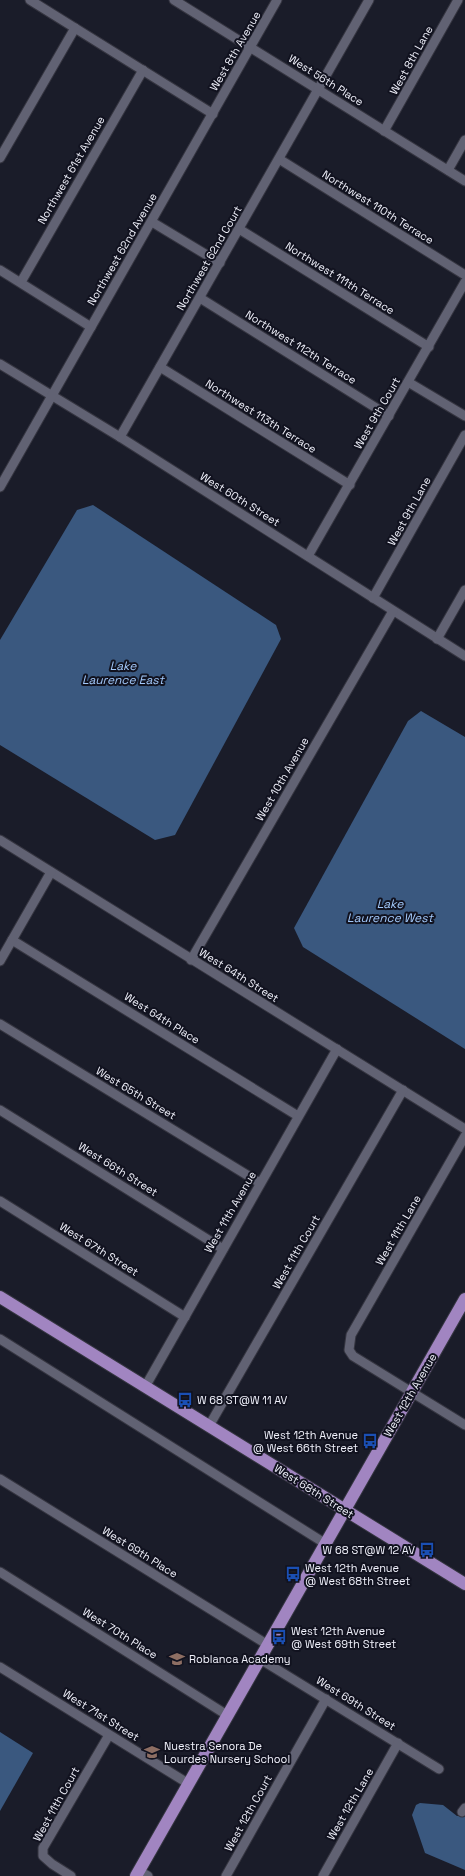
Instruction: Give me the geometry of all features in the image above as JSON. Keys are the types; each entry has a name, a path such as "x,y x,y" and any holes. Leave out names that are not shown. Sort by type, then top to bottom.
{"main road":[{"name":"West 68th Street","path":"0,1297 465,1584"},
{"name":"West 12th Avenue","path":"141,1874 227,1715 465,1299"}],"street":[{"path":"30,0 213,114"},
{"name":"West 56th Place","path":"174,0 465,181"},
{"name":"West 8th Avenue","path":"213,114 277,0"},
{"name":"Northwest 62nd Court","path":"120,437 369,0"},
{"name":"West 8th Lane","path":"384,131 458,0"},
{"path":"0,158 75,28"},
{"name":"Northwest 61st Avenue","path":"21,282 143,70"},
{"name":"Northwest 62nd Avenue","path":"52,396 213,114"},
{"path":"448,170 465,140"},
{"name":"Northwest 110th Terrace","path":"279,159 465,275"},
{"path":"152,222 220,263"},
{"name":"Northwest 111th Terrace","path":"239,229 429,347"},
{"path":"0,270 91,327"},
{"name":"West 9th Court","path":"308,556 465,282"},
{"name":"Northwest 112th Terrace","path":"200,298 389,416"},
{"name":"West 60th Street","path":"0,364 120,437 465,656"},
{"name":"Northwest 113th Terrace","path":"160,367 350,485"},
{"path":"408,382 465,416"},
{"path":"0,487 52,396"},
{"name":"West 9th Lane","path":"373,598 465,435"},
{"path":"437,639 465,590"},
{"name":"West 10th Avenue","path":"191,960 393,611"},
{"name":"West 64th Street","path":"0,840 465,1129"},
{"path":"0,961 51,872"},
{"name":"West 64th Place","path":"12,940 298,1116"},
{"name":"West 65th Street","path":"0,1024 260,1183"},
{"name":"West 11th Avenue","path":"145,1387 337,1049"},
{"name":"West 11th Court","path":"209,1426 403,1090"},
{"name":"West 66th Street","path":"0,1110 223,1249"},
{"name":"West 11th Lane","path":"412,1392 352,1356 349,1350 351,1335 465,1136"},
{"name":"West 67th Street","path":"0,1201 185,1317"},
{"path":"0,1339 326,1544"},
{"path":"412,1392 465,1425"},
{"name":"West 69th Place","path":"0,1478 268,1645"},
{"name":"West 70th Place","path":"0,1572 227,1715"},
{"name":"West 69th Street","path":"260,1659 439,1768"},
{"name":"West 71st Street","path":"0,1667 189,1784"},
{"name":"West 12th Court","path":"226,1876 326,1699"},
{"name":"West 11th Court","path":"71,1876 52,1864 43,1856 43,1848 109,1735"},
{"name":"West 12th Lane","path":"323,1876 398,1743"}],"water":[{"name":"Lake Laurence East","path":"93,505 276,625 281,639 175,835 155,840 0,745 0,640 77,510"},
{"name":"Lake Laurence West","path":"421,711 465,737 465,1049 303,947 294,928 408,721"},
{"path":"0,1732 33,1753 0,1811"},
{"path":"420,1803 443,1805 457,1816 465,1816 465,1870 425,1853 412,1815 416,1805"}],"place":[{"name":"W 68 ST@W 11 AV","path":"185,1400"},
{"name":"West 12th Avenue @ West 66th Street","path":"370,1441"},
{"name":"W 68 ST@W 12 AV","path":"427,1550"},
{"name":"West 12th Avenue @ West 68th Street","path":"293,1574"},
{"name":"West 12th Avenue @ West 69th Street","path":"279,1637"},
{"name":"Roblanca Academy","path":"177,1659"},
{"name":"Nuestra Senora De Lourdes Nursery School","path":"152,1752"}]}
